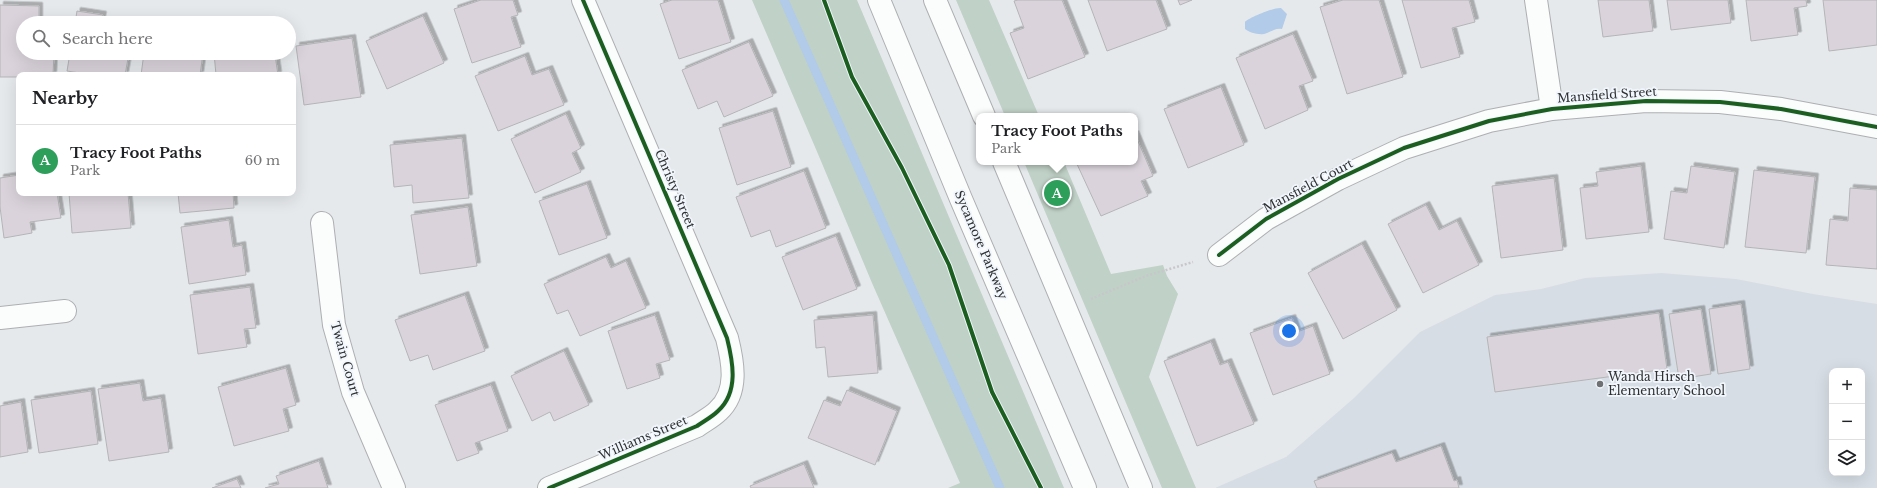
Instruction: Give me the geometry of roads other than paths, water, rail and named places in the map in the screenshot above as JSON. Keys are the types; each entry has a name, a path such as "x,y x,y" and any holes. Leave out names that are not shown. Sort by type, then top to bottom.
{"street":[{"name":"Christy Street","path":"583,0 728,338 733,362 732,389"},
{"name":"Sycamore Parkway","path":"879,0 961,199 1085,488"},
{"path":"935,0 983,113"},
{"path":"1536,0 1552,109"},
{"name":"Mansfield Street","path":"1552,109 1646,101 1720,102 1781,109 1877,127"},
{"name":"Mansfield Court","path":"1219,255 1266,219 1338,179 1404,148 1489,121 1552,109"},
{"path":"1005,165 1141,488"},
{"name":"Twain Court","path":"322,223 334,325 353,392 394,488"},
{"path":"0,318 65,311"},
{"name":"Williams Street","path":"549,488 698,426 719,411 732,389"}],"water":[{"path":"1281,8 1287,14 1282,29 1276,29 1267,33 1259,34 1245,29 1245,22 1247,20 1268,11"}],"waterway":[{"path":"784,0 1000,488"}],"place":[{"name":"Tracy Foot Paths","path":"1057,193"},
{"name":"Wanda Hirsch Elementary School","path":"1600,384"}]}
